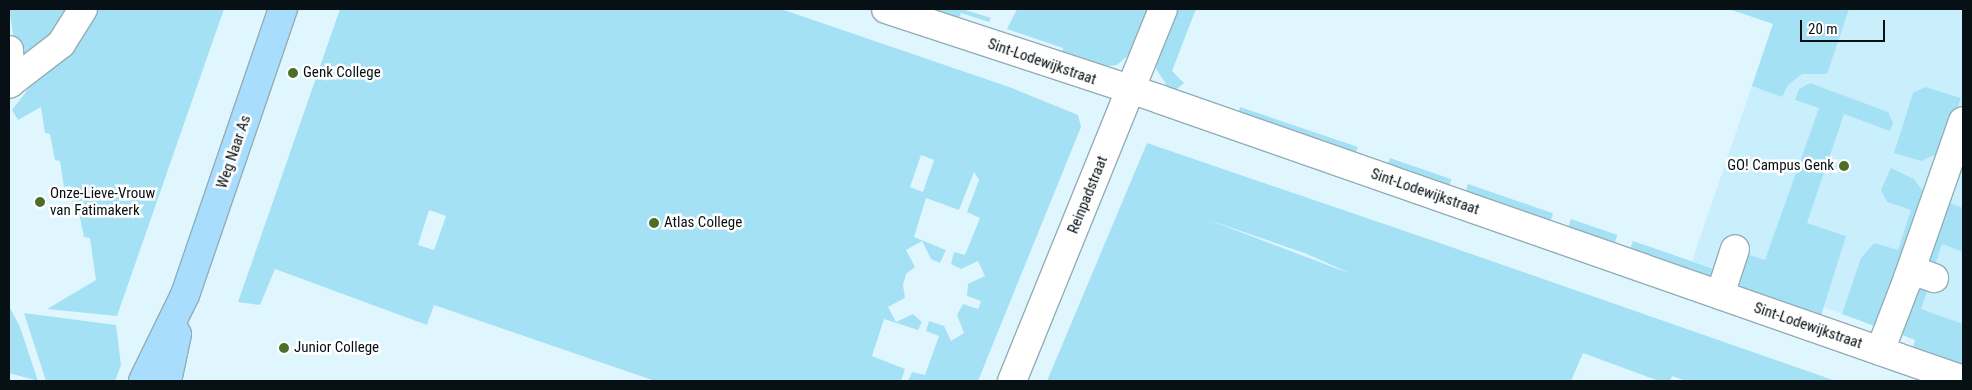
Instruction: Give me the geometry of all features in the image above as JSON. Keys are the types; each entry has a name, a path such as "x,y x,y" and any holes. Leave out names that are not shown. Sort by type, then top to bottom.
{"main road":[{"name":"Weg Naar As","path":"167,381 185,295 283,9"},
{"name":"Weg Naar As","path":"143,381 185,295"}],"street":[{"path":"10,83 61,44 83,9"},
{"name":"Sint-Lodewijkstraat","path":"886,9 1131,90 1962,380"},
{"name":"Reinpadstraat","path":"1012,381 1163,9"},
{"path":"9,50 10,83"},
{"path":"1880,351 1921,278 1963,121"},
{"path":"1720,295 1735,249"}],"shaded area":[{"path":"9,9 74,9 30,62 17,58"},
{"path":"90,9 224,9 117,316 47,309 96,280 90,238 84,237 79,213 74,212 70,186 64,187 60,161 55,160 50,134 45,133 41,107 18,120 12,110"},
{"name":"Atlas College","path":"340,9 781,9 1012,88 1078,115 1081,127 978,381 908,381 912,372 925,375 939,336 926,331 929,321 944,326 951,341 964,333 957,315 963,304 978,309 981,301 967,296 968,284 985,276 978,261 961,269 951,264 954,252 965,255 980,218 967,212 979,180 974,172 959,210 926,198 914,237 946,250 940,263 931,259 922,241 906,250 915,267 906,274 903,285 905,298 888,307 896,322 913,314 922,322 918,330 884,319 872,356 905,369 901,381 655,381 434,305 427,325 275,269 260,305 238,302","holes":["921,155 934,160 923,192 910,187","429,210 446,216 434,250 418,245"]},
{"path":"932,9 962,9 991,18 989,22 961,13 957,23 931,12"},
{"path":"1017,9 1149,9 1132,52 1117,65 1093,68 1061,59 1063,48 1007,29"},
{"path":"1175,9 1196,9 1172,71 1184,83 1172,93 1156,69 1158,52"},
{"path":"1729,9 1849,9 1827,74 1802,74 1788,85 1782,97 1752,86 1773,24"},
{"name":"GO! Campus Genk","path":"1782,9 1963,9 1963,356 1692,261 1773,24"},
{"path":"1810,83 1888,112 1893,123 1890,131 1844,114 1807,223 1846,236 1820,319 1735,290 1745,259 1750,255 1765,260 1819,108 1795,100 1799,89"},
{"path":"1925,87 1961,98 1941,152 1921,161 1894,153 1913,93"},
{"path":"1240,107 1358,147 1353,158 1237,117"},
{"path":"1147,143 1836,381 1686,381 1672,376 1670,381 1659,381 1583,353 1571,381 1047,381","holes":["1206,219 1307,254 1347,272"]},
{"path":"1390,158 1451,179 1448,191 1386,169"},
{"path":"1891,168 1914,179 1922,190 1924,204 1877,327 1842,314 1861,258 1874,243 1898,250 1911,210 1887,202 1881,190"},
{"path":"1468,184 1553,213 1549,225 1464,195"},
{"path":"1942,200 1963,208 1963,252 1942,244 1934,268 1926,265"},
{"path":"1571,219 1617,235 1613,247 1567,231"},
{"path":"1633,241 1719,271 1715,283 1629,253"},
{"path":"1911,286 1929,286 1921,309 1963,324 1963,368 1912,351 1915,340 1897,333"},
{"path":"9,306 20,327 38,381 9,373"},
{"path":"24,313 116,325 121,365 115,381 46,381"}],"place":[{"name":"Genk College","path":"293,73"},
{"name":"GO! Campus Genk","path":"1844,166"},
{"name":"Onze-Lieve-Vrouw van Fatimakerk","path":"40,202"},
{"name":"Atlas College","path":"654,223"},
{"name":"Junior College","path":"284,348"}]}
